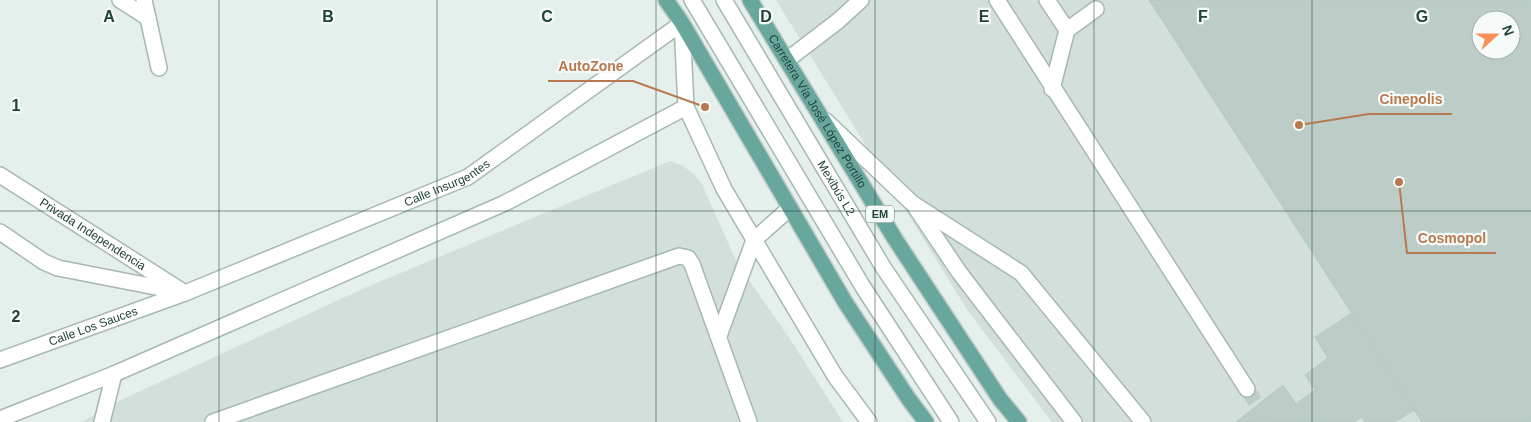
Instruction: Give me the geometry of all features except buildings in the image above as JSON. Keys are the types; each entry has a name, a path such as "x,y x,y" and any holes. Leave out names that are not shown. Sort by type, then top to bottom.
{"main road":[{"path":"666,0 682,23 845,302 926,422"},
{"name":"Carretera Vía José López Portillo","path":"750,0 895,239 995,391 1019,422"}],"street":[{"path":"120,0 148,18"},
{"path":"144,0 158,68"},
{"path":"692,0 863,287 951,422"},
{"name":"Mexibús L2","path":"724,0 883,267 988,422"},
{"path":"787,60 838,21 861,0"},
{"path":"997,0 1052,89 1247,389"},
{"path":"1047,0 1067,30"},
{"path":"1052,89 1067,30 1096,9"},
{"path":"682,23 686,107 724,189 835,376 869,422"},
{"name":"Calle Insurgentes","path":"185,293 468,177 682,23"},
{"path":"0,419 114,374 505,202 686,107"},
{"path":"819,114 912,203 1020,273 1143,422"},
{"name":"Privada Independencia","path":"0,175 185,293"},
{"path":"912,203 959,272 1074,422"},
{"path":"719,336 754,240 790,208"},
{"path":"0,232 44,262 58,268 185,293"},
{"path":"213,422 679,256 688,258 692,264 749,422"},
{"name":"Calle Los Sauces","path":"0,360 185,293"},
{"path":"102,422 114,374"}],"shaded area":[{"path":"776,0 1531,0 1531,422 1052,422 968,311"},
{"path":"670,161 683,166 694,174 702,184 737,263 790,339 843,422 81,422 123,399 367,287"}],"tunnel":[{"path":"1247,389 1269,422"}],"place":[{"name":"AutoZone","path":"705,107"},
{"name":"Cinepolis","path":"1299,125"},
{"name":"Cosmopol","path":"1399,182"}]}
